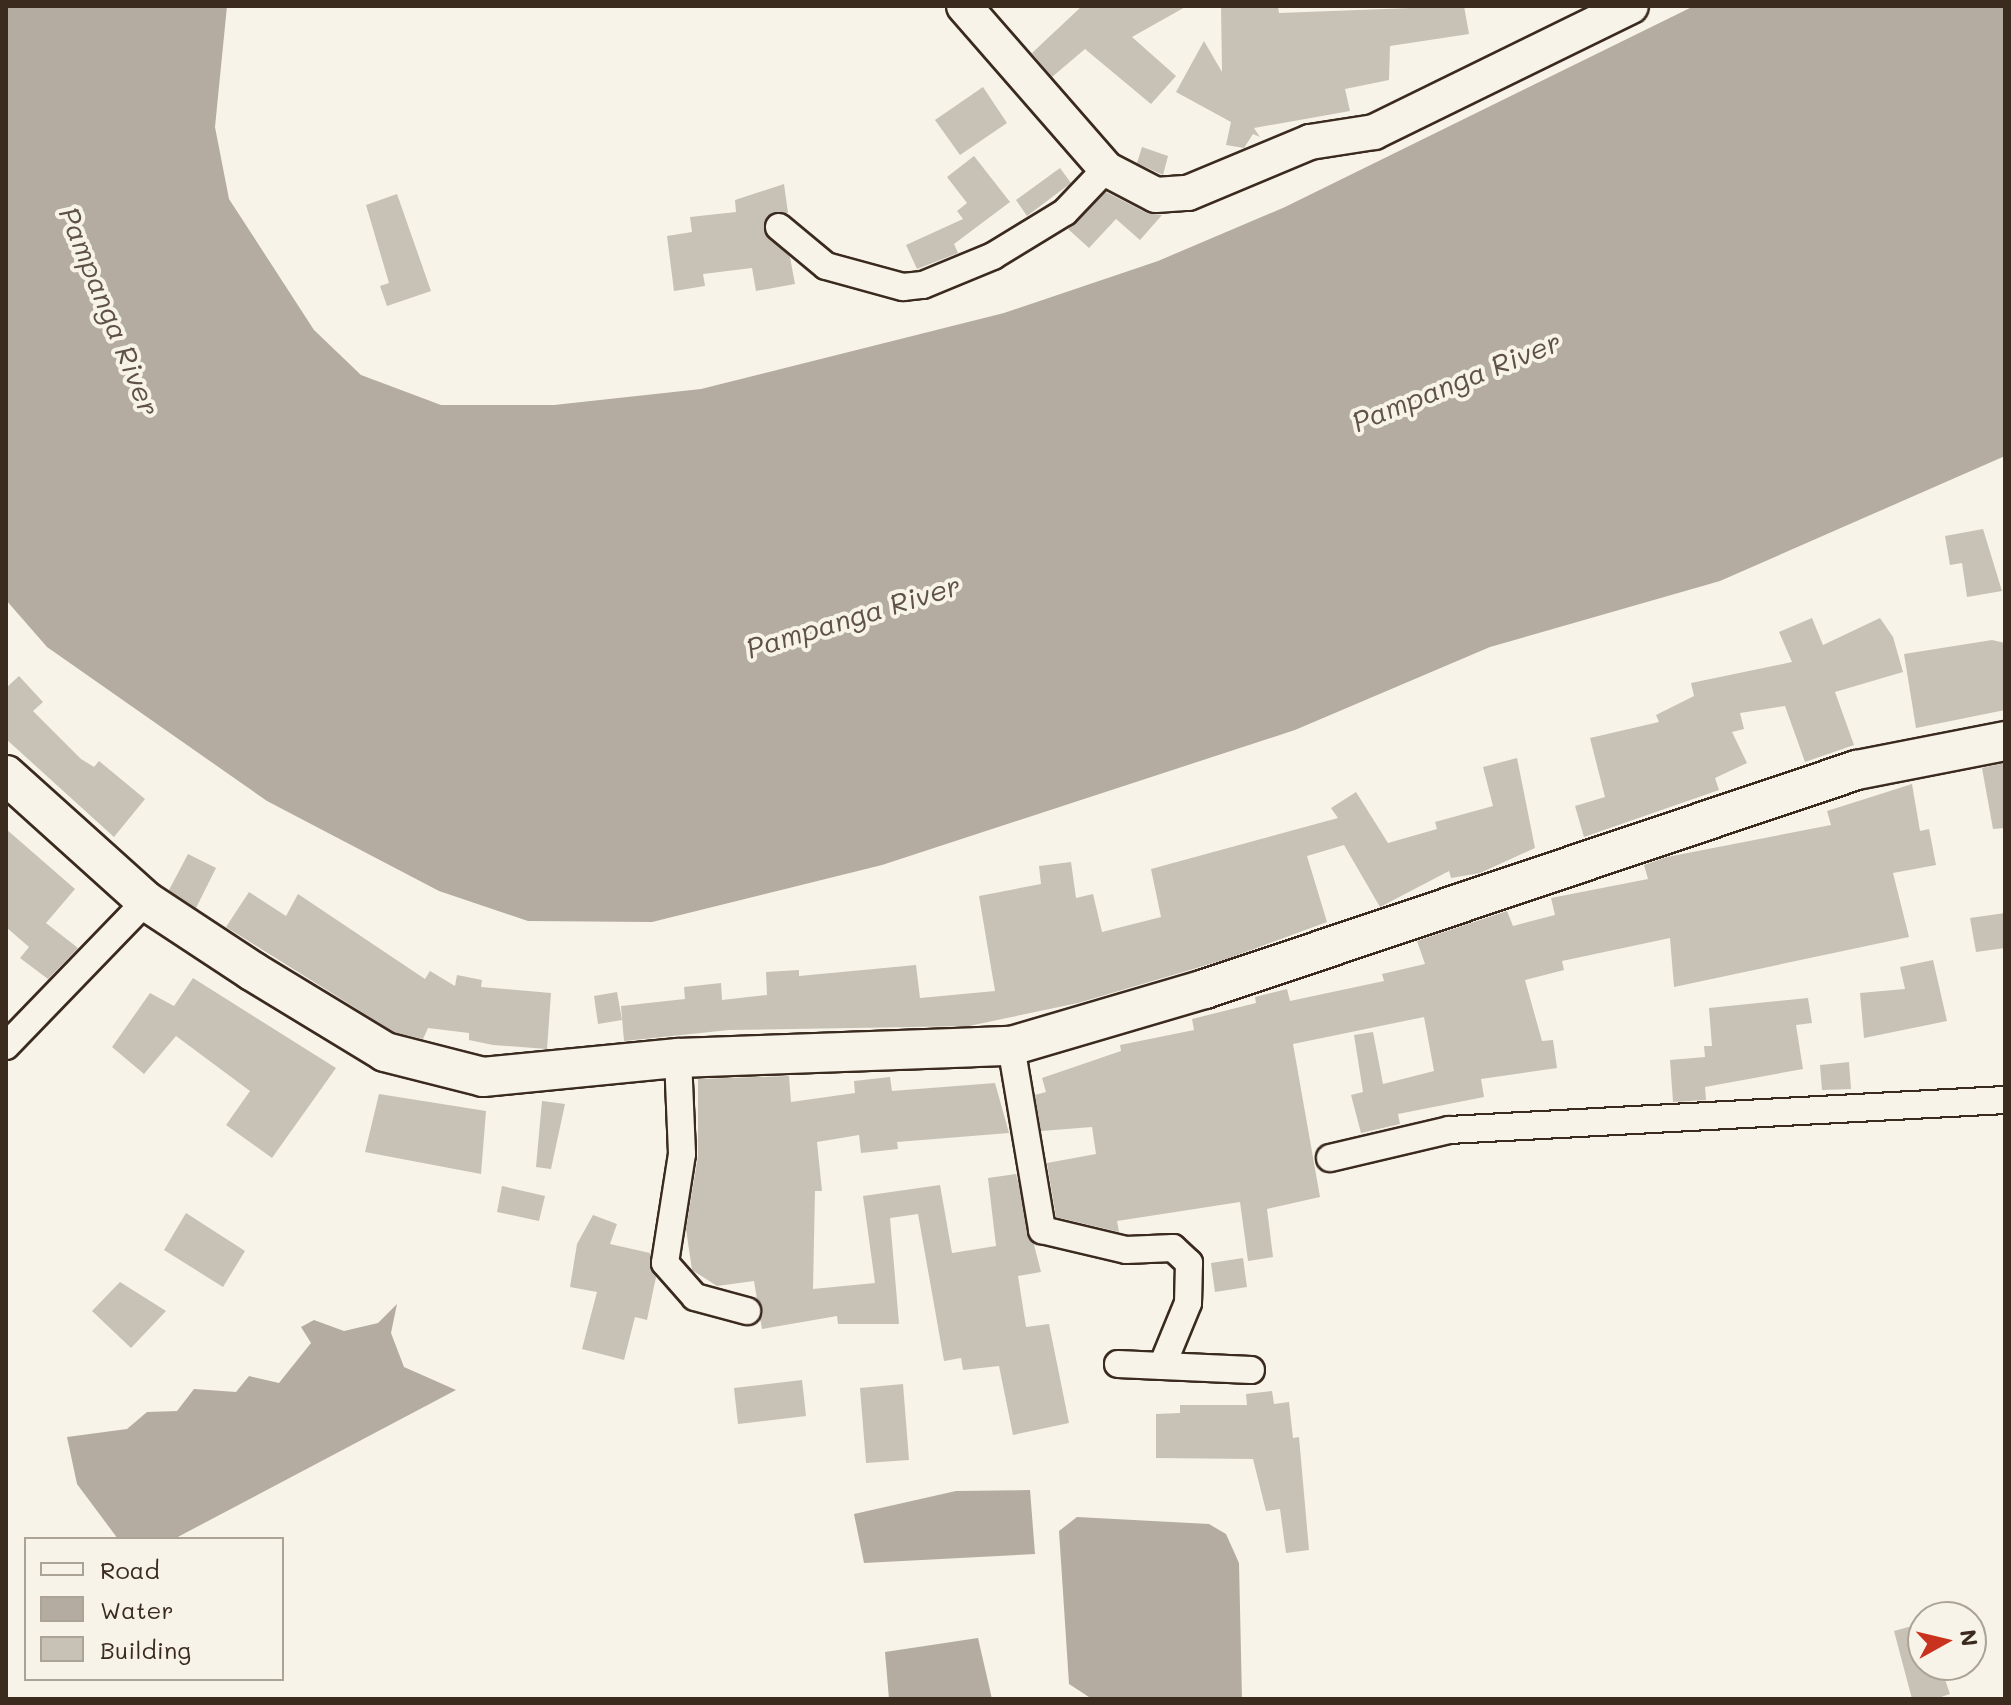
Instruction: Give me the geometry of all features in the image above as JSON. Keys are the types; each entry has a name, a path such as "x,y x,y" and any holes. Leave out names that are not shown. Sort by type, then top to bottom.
{"main road":[{"path":"6,775 146,901 385,1052 483,1077 678,1058 1011,1046 1205,989 1857,770 2005,741"}],"street":[{"path":"964,6 1106,169 1156,195 1188,193 1278,152 1374,132 1631,6"},
{"path":"779,227 826,266 903,287 923,285 993,256 1065,212 1106,169"},
{"path":"6,1046 146,901"},
{"path":"1011,1046 1042,1230 1126,1250 1173,1248 1189,1263 1188,1303 1162,1366"},
{"path":"678,1058 682,1154 665,1263 695,1297 747,1311"},
{"path":"1330,1158 1449,1130 2005,1100"},
{"path":"1118,1364 1251,1370"}],"water":[{"name":"Pampanga River","path":"6,6 227,6 215,127 229,199 314,330 361,375 441,405 554,405 701,389 1004,313 1158,261 1285,207 1694,6 2005,6 2005,456 1720,581 1490,647 1295,730 882,865 652,922 528,921 439,891 267,801 47,647 6,600"},
{"path":"397,1304 391,1333 404,1367 456,1390 178,1537 117,1537 77,1484 67,1437 127,1429 147,1412 177,1411 194,1389 236,1392 249,1376 279,1383 311,1343 301,1327 314,1320 344,1331 378,1323"},
{"path":"1030,1490 1035,1554 864,1563 854,1514 956,1491"},
{"path":"1077,1517 1209,1524 1226,1534 1239,1563 1242,1699 1092,1699 1069,1684 1059,1531"},
{"path":"978,1638 992,1699 889,1699 885,1652"}],"building":[{"path":"1082,6 1187,6 1132,37 1176,76 1151,104 1085,49 1052,77 1032,53"},
{"path":"1221,6 1278,6 1279,13 1464,6 1469,34 1390,46 1389,80 1345,89 1350,111 1254,128 1260,137 1253,134 1244,148 1226,145 1231,122 1176,92 1204,41 1222,72"},
{"path":"983,87 1007,123 960,155 935,120"},
{"path":"1142,147 1168,156 1163,175 1137,163"},
{"path":"974,156 1010,202 954,244 958,253 917,269 906,245 963,219 957,211 967,203 947,177"},
{"path":"1060,168 1071,183 1027,216 1016,200"},
{"path":"784,184 788,213 767,216 764,232 790,257 795,284 756,291 752,268 703,274 705,286 674,291 667,236 692,232 690,217 736,212 735,200"},
{"path":"1106,192 1147,213 1162,215 1140,240 1116,219 1089,248 1068,229"},
{"path":"397,194 431,291 387,306 380,286 389,283 366,205"},
{"path":"1983,529 2002,591 1967,597 1962,563 1950,565 1945,536"},
{"path":"1812,618 1823,645 1880,618 1893,637 1903,672 1835,692 1854,745 1805,762 1785,706 1740,713 1744,729 1732,732 1747,763 1715,778 1719,790 1584,837 1575,806 1605,797 1590,738 1659,722 1656,715 1694,696 1691,683 1792,662 1779,632"},
{"path":"1992,640 2005,643 2005,710 1916,728 1904,654"},
{"path":"19,676 43,702 33,711 81,759 94,767 99,761 145,799 114,837 6,739 6,688"},
{"path":"1517,758 1535,848 1480,873 1451,878 1449,871 1380,907 1344,845 1307,856 1327,922 1227,959 1078,1003 969,1026 729,1030 624,1041 621,1006 685,999 684,987 721,983 722,1000 767,995 766,972 799,970 799,976 916,965 920,998 995,991 979,896 1041,884 1039,866 1071,862 1076,898 1093,894 1102,932 1161,917 1151,869 1338,818 1331,808 1356,792 1388,843 1437,829 1435,822 1493,806 1483,767"},
{"path":"2005,763 2005,828 1993,829 1982,768"},
{"path":"1912,784 1920,831 1929,829 1936,865 1893,873 1909,937 1674,987 1670,938 1562,961 1564,970 1525,980 1542,1041 1553,1040 1557,1068 1481,1079 1484,1097 1398,1114 1400,1124 1361,1133 1351,1095 1363,1092 1354,1035 1373,1032 1383,1084 1434,1071 1424,1017 1293,1044 1320,1197 1267,1209 1273,1257 1248,1261 1240,1202 1117,1221 1119,1232 1056,1217 1047,1163 1096,1154 1092,1127 1041,1131 1035,1095 1046,1092 1042,1078 1121,1051 1120,1045 1194,1030 1192,1019 1256,1003 1255,997 1287,989 1290,1001 1384,981 1382,974 1425,964 1417,941 1507,911 1513,926 1555,915 1551,898 1648,879 1644,865 1667,857 1831,825 1827,811"},
{"path":"6,829 75,889 46,923 78,948 48,979 20,958 29,947 6,927"},
{"path":"188,854 216,868 196,908 169,890"},
{"path":"249,892 286,916 298,894 425,979 430,971 455,986 457,975 482,980 481,987 551,993 547,1049 493,1045 469,1040 469,1033 428,1028 423,1039 394,1032 226,927"},
{"path":"2005,913 2005,948 1976,952 1970,918"},
{"path":"1933,960 1947,1021 1864,1038 1860,993 1905,989 1900,967"},
{"path":"193,978 336,1068 272,1158 226,1125 250,1091 176,1036 144,1074 112,1047 150,993 174,1006"},
{"path":"617,992 622,1020 598,1024 594,996"},
{"path":"1808,998 1812,1023 1796,1025 1803,1069 1705,1087 1706,1100 1673,1102 1670,1060 1705,1057 1704,1046 1712,1046 1709,1008"},
{"path":"1849,1062 1851,1089 1822,1090 1820,1065"},
{"path":"789,1076 791,1102 855,1093 854,1081 890,1077 892,1091 995,1083 1009,1133 897,1142 898,1149 861,1153 859,1135 817,1142 822,1191 815,1191 813,1289 875,1283 863,1196 940,1185 952,1253 996,1246 988,1178 1016,1174 1041,1272 1018,1276 1026,1327 1049,1324 1069,1423 1013,1435 999,1366 963,1370 961,1358 944,1361 918,1214 890,1218 899,1324 838,1324 837,1316 762,1329 754,1281 717,1286 692,1270 686,1229 698,1156 698,1079"},
{"path":"379,1094 486,1111 481,1174 365,1152"},
{"path":"542,1101 565,1104 551,1169 536,1167"},
{"path":"502,1186 545,1196 539,1221 497,1212"},
{"path":"186,1213 245,1251 223,1287 164,1250"},
{"path":"593,1215 617,1224 610,1244 650,1253 656,1277 647,1320 635,1317 624,1360 582,1349 597,1292 570,1287 577,1244"},
{"path":"1243,1258 1247,1287 1215,1292 1211,1263"},
{"path":"120,1282 166,1311 131,1348 92,1311"},
{"path":"802,1380 806,1416 738,1424 734,1388"},
{"path":"903,1384 909,1460 866,1463 860,1388"},
{"path":"1272,1391 1274,1404 1289,1402 1293,1438 1299,1437 1309,1550 1286,1553 1280,1509 1266,1511 1253,1459 1156,1458 1156,1414 1180,1413 1180,1405 1247,1405 1246,1394"},
{"path":"1907,1627 1907,1680 1894,1631"},
{"path":"1907,1681 1946,1681 1950,1694 1935,1699 1912,1699"}]}
